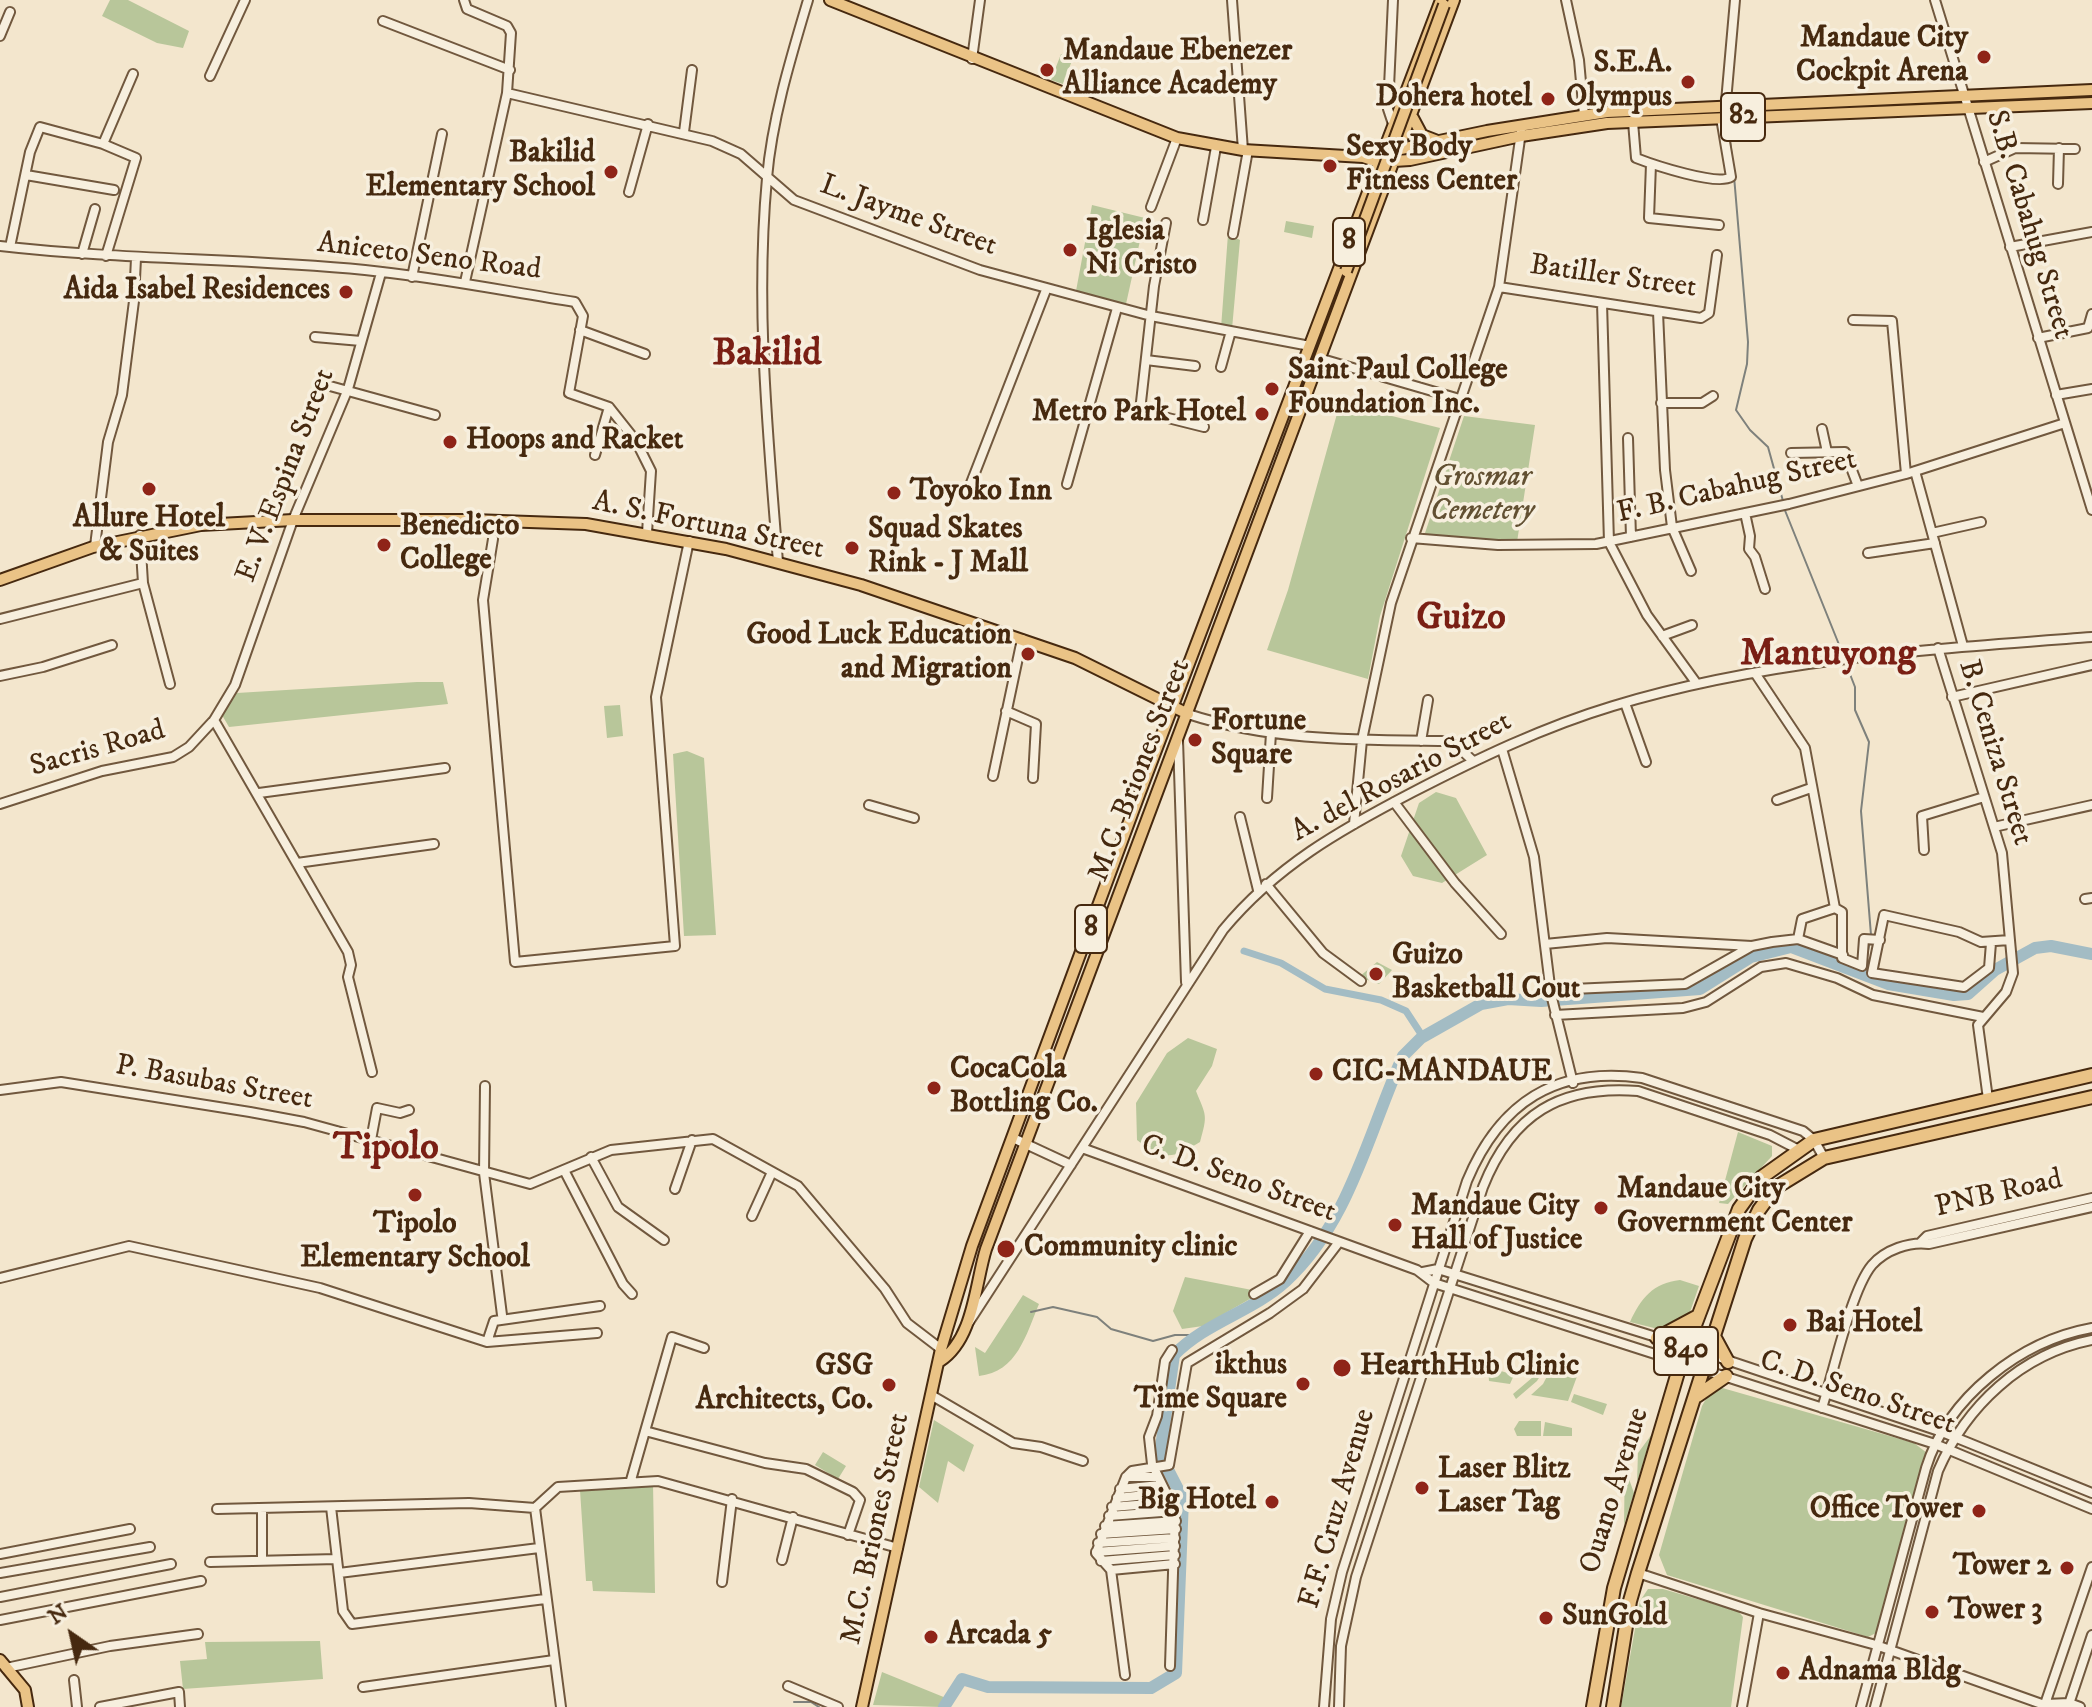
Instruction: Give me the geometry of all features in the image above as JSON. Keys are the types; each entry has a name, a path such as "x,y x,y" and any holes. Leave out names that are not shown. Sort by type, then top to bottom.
{"highway":[{"name":"Ouano Avenue","path":"1593,1707 1612,1596 1681,1362 1739,1209 1762,1177 1797,1149 1814,1140 2092,1075"},
{"name":"Ouano Avenue","path":"1613,1707 1630,1601 1638,1573 1745,1239 1759,1210 1775,1188 1824,1158 2092,1097"},
{"path":"1657,1338 1698,1316"},
{"path":"1715,1338 1728,1362"},
{"path":"1695,1399 1704,1388 1726,1376"}],"main road":[{"path":"830,0 1177,138 1216,147 1363,157 1378,162"},
{"name":"M.C. Briones Street","path":"862,1707 940,1355 972,1246 1320,321 1392,121 1446,1"},
{"name":"M.C. Briones Street","path":"940,1355 950,1354 965,1326 986,1249 1413,116 1446,1"},
{"name":"8","path":"1345,275 1446,1"},
{"name":"82","path":"1382,150 1400,150 1521,131 1723,114 1964,101 2092,90"},
{"path":"2074,91 2074,103"},
{"name":"82","path":"1964,101 2092,103"},
{"name":"82","path":"1378,162 1420,158 1584,115 1723,114"},
{"path":"1413,116 1422,135 1442,142"},
{"path":"1363,157 1382,150"},
{"path":"1372,180 1381,176 1388,184 1399,169 1420,158"},
{"name":"M.C. Briones Street","path":"1320,321 1345,275"},
{"name":"M.C. Briones Street","path":"1333,328 1345,275"},
{"name":"A. S. Fortuna Street","path":"0,580 54,558 95,546 201,525 293,520 545,521 647,533 778,562 1075,658 1188,714"},
{"path":"3,1664 25,1690 28,1707"}],"street":[{"path":"210,76 245,0"},
{"path":"464,0 467,9 511,29 507,93 465,282"},
{"path":"778,562 761,325 767,176 808,0"},
{"path":"972,59 980,0"},
{"path":"1232,0 1245,150 1233,234"},
{"path":"1392,121 1388,109 1393,0"},
{"path":"1566,0 1579,60 1584,115"},
{"path":"1633,122 1636,158 1686,171 1699,178 1729,179 1723,114 1736,19 1735,0"},
{"name":"S.B. Cabahug Street","path":"1935,0 2092,510"},
{"path":"0,36 10,12"},
{"path":"383,21 510,70"},
{"path":"684,132 692,70"},
{"path":"103,144 133,74"},
{"name":"L. Jayme Street","path":"507,93 684,132 741,154 794,200 823,213 1046,290 1151,316 1310,346"},
{"path":"629,192 648,124"},
{"path":"10,247 30,152 40,127 103,144 134,156 137,161 106,256"},
{"path":"1354,824 1362,740 1391,603 1411,538 1463,400 1499,287 1521,131"},
{"path":"412,277 442,134"},
{"path":"1151,207 1177,138"},
{"path":"1203,220 1216,147"},
{"path":"1984,162 2015,148 2075,149"},
{"path":"2058,184 2059,148"},
{"path":"1651,164 1649,218 1719,225"},
{"path":"26,175 114,190"},
{"path":"82,254 95,209"},
{"path":"1166,223 1140,411 1204,427"},
{"path":"2010,247 2092,232"},
{"name":"Aniceto Seno Road","path":"0,246 106,256 381,273 465,282 575,302 583,316 580,330"},
{"name":"Batiller Street","path":"1499,287 1658,312 1707,316 1717,255"},
{"path":"95,546 108,442 122,395 136,258"},
{"name":"E. V. Espina Street","path":"231,694 293,520 348,389 381,273"},
{"path":"971,483 1046,290"},
{"path":"1602,303 1609,542 1662,636 1697,684"},
{"path":"1067,484 1117,308"},
{"path":"1658,312 1661,403 1672,527 1691,571"},
{"path":"2038,338 2089,327 2092,314"},
{"path":"1853,320 1892,321 1910,472 1932,533 1963,646"},
{"path":"645,354 580,330 569,393 609,407 636,441 650,467 647,533"},
{"path":"1221,367 1231,331"},
{"path":"315,337 361,341"},
{"path":"1322,359 1463,400"},
{"path":"1146,360 1195,366"},
{"path":"319,383 435,415"},
{"path":"2056,395 2092,389"},
{"path":"1661,403 1702,403 1713,396"},
{"path":"595,455 609,407"},
{"name":"F. B. Cabahug Street","path":"1411,538 1498,545 1609,542 1778,507 1910,472 2065,423"},
{"path":"1822,429 1827,452"},
{"path":"1628,438 1631,537"},
{"path":"1791,453 1845,452 1858,486"},
{"path":"1745,513 1749,549 1755,557 1765,589"},
{"path":"1932,533 1981,522"},
{"path":"140,535 143,583 170,684"},
{"path":"493,539 483,600 515,962 675,946 656,697 689,541"},
{"path":"1868,553 1935,543"},
{"path":"0,619 143,583"},
{"path":"1662,636 1692,625"},
{"name":"A. del Rosario Street","path":"965,1326 992,1291 1186,983 1223,930 1262,887 1307,851 1473,761 1625,703 1697,684 1851,658 1938,648 2092,637"},
{"path":"993,776 1022,639"},
{"path":"0,676 43,667 112,645"},
{"name":"B. Ceniza Street","path":"1938,648 2002,853 2012,967 2006,992 1983,1017"},
{"path":"1952,697 2092,665"},
{"path":"1755,673 1805,748 1835,908"},
{"name":"Sacris Road","path":"0,804 102,771 173,757 189,747 214,720 231,694"},
{"path":"1421,741 1428,700"},
{"path":"1625,703 1646,762"},
{"path":"1006,711 1036,724 1033,778"},
{"name":"A. S. Fortuna Street","path":"1188,714 1229,727 1271,733 1455,744 1473,761"},
{"path":"214,720 259,793 348,952 351,965 348,977 372,1072"},
{"path":"1267,798 1271,733"},
{"path":"1178,739 1186,983"},
{"path":"1502,749 1534,857 1554,1011 1575,1093 1638,1091 1770,1135 1797,1149"},
{"path":"259,793 445,768"},
{"path":"1777,800 1811,788"},
{"path":"1924,850 1922,816 1984,797"},
{"path":"1394,802 1455,883 1501,934"},
{"path":"869,805 914,818"},
{"path":"1994,827 2092,805"},
{"path":"1240,817 1262,887 1323,953 1361,981"},
{"path":"297,863 434,844"},
{"path":"1798,939 1802,919 1835,908 1842,912 1842,958 1864,965 1866,939 1879,940"},
{"path":"1991,943 1989,968 1964,987 1872,973 1884,915 1991,943 2010,940"},
{"path":"1545,944 1607,938 1752,946 1798,939 1843,955"},
{"path":"1551,992 1685,984 1752,946"},
{"path":"1554,1011 1683,1008 1706,1002 1761,967 1796,964 1873,995 1983,1017 1978,1025 1977,1038 1988,1099"},
{"name":"F.F. Cruz Avenue","path":"1324,1707 1331,1619 1342,1572 1467,1181 1489,1136 1522,1103 1572,1080 1609,1075 1642,1078 1803,1131 1814,1140"},
{"name":"P. Basubas Street","path":"0,1090 61,1082 250,1112 371,1140 484,1173 535,1184 611,1150 713,1139 801,1189 894,1300 907,1323 940,1355"},
{"path":"485,1086 484,1173 502,1315"},
{"name":"F.F. Cruz Avenue","path":"1339,1707 1341,1646 1347,1610 1448,1287 1491,1166 1502,1146 1531,1116 1575,1093"},
{"path":"371,1140 377,1108 400,1113 409,1110"},
{"path":"1013,1138 1071,1165"},
{"path":"675,1189 692,1140"},
{"path":"1814,1140 1824,1158"},
{"name":"C. D. Seno Street","path":"1082,1148 1423,1272 1434,1283 1935,1444 2092,1509"},
{"path":"591,1157 618,1207 664,1240"},
{"path":"564,1170 623,1284 632,1294"},
{"path":"752,1216 772,1172"},
{"name":"PNB Road","path":"1920,1243 1927,1236 2092,1198"},
{"name":"PNB Road","path":"1822,1408 1867,1273 1884,1254 1920,1243 1929,1244 2092,1207"},
{"path":"1254,1294 1280,1279 1313,1232"},
{"path":"1115,1502 1160,1473 1187,1363 1270,1313 1303,1289 1336,1241"},
{"path":"0,1278 129,1246 320,1288 487,1342 597,1333"},
{"name":"C. D. Seno Street","path":"1423,1272 1438,1269 1688,1347 1942,1432 2092,1493"},
{"path":"623,1284 624,1300"},
{"path":"1537,1316 1542,1302"},
{"path":"487,1342 494,1321 600,1306"},
{"path":"1861,1707 1935,1444 1942,1432 1987,1380 2017,1356 2054,1338 2092,1328"},
{"path":"631,1480 672,1337 704,1348"},
{"path":"1875,1707 1938,1471 1948,1449 1996,1388 2025,1367 2059,1349 2092,1340"},
{"path":"1170,1666 1175,1533 1160,1473 1152,1464 1149,1437 1157,1416 1165,1361 1172,1350"},
{"path":"931,1395 1013,1443 1041,1447 1083,1461"},
{"path":"645,1431 765,1463 806,1469 837,1483 860,1500 848,1535"},
{"path":"1125,1675 1111,1570 1100,1543 1126,1477 1132,1471 1160,1473"},
{"path":"217,1509 469,1503 535,1508 558,1487 631,1480 658,1481 732,1499 898,1548"},
{"path":"1115,1502 1165,1493"},
{"path":"722,1582 732,1499"},
{"path":"1115,1502 1175,1533"},
{"path":"1115,1502 1141,1540"},
{"path":"331,1507 343,1611 352,1624 545,1599"},
{"path":"535,1508 561,1707"},
{"path":"262,1509 262,1559"},
{"path":"782,1560 793,1517"},
{"path":"0,1554 130,1529"},
{"path":"1100,1543 1141,1540 1175,1533"},
{"path":"1100,1543 1141,1540 1175,1533"},
{"path":"1100,1543 1141,1540 1175,1533"},
{"path":"1111,1570 1141,1540 1175,1533"},
{"path":"0,1573 150,1547"},
{"path":"339,1573 539,1548"},
{"path":"210,1562 337,1559"},
{"path":"0,1597 171,1564"},
{"path":"2048,1705 2092,1567"},
{"path":"1638,1573 1759,1613 1876,1645 2048,1705 2080,1707"},
{"path":"0,1620 201,1581"},
{"path":"1742,1707 1759,1613"},
{"path":"3,1664 198,1634"},
{"path":"2069,1705 2092,1635"},
{"path":"363,1687 554,1660"},
{"path":"74,1680 77,1707"},
{"path":"788,1686 838,1707"},
{"path":"100,1707 179,1692 180,1707"}],"green space":[{"path":"110,0 128,0 189,31 183,48 157,43 102,16"},
{"path":"1061,54 1073,58 1063,84 1051,80"},
{"path":"1092,205 1145,218 1126,304 1076,291"},
{"path":"1286,221 1314,226 1312,238 1284,232"},
{"path":"1228,234 1240,240 1232,329 1221,328"},
{"path":"1340,403 1440,428 1380,616 1368,679 1267,650 1288,590"},
{"name":"Grosmar Cemetery","path":"1464,416 1535,425 1517,542 1424,536"},
{"path":"443,682 448,704 229,727 222,715 237,693"},
{"path":"620,705 623,736 607,738 604,706"},
{"path":"687,751 704,758 716,935 684,936 673,754"},
{"path":"1436,792 1456,798 1487,855 1442,883 1413,876 1401,856 1419,803"},
{"name":"Guizo Basketball Cout","path":"1377,962 1392,970 1379,984 1359,977"},
{"path":"1188,1038 1217,1049 1212,1066 1196,1091 1204,1111 1204,1126 1200,1142 1182,1152 1161,1154 1137,1140 1136,1103 1167,1053"},
{"path":"1738,1132 1772,1146 1772,1156 1728,1204 1719,1203"},
{"path":"1185,1277 1252,1290 1255,1296 1203,1326 1182,1329 1173,1311"},
{"path":"1680,1280 1699,1286 1690,1312 1658,1329 1630,1322 1649,1293 1662,1284"},
{"path":"1023,1295 1039,1304 1024,1339 1003,1367 979,1376 975,1347 985,1353"},
{"path":"1544,1360 1549,1362 1537,1381 1516,1399 1513,1394 1533,1377"},
{"path":"1554,1363 1579,1371 1568,1401 1531,1395 1543,1384"},
{"path":"1488,1367 1514,1375 1510,1384 1489,1381"},
{"path":"1719,1387 1914,1443 1927,1453 1876,1633 1868,1637 1667,1575 1659,1555 1702,1406 1710,1392"},
{"path":"1574,1394 1607,1404 1603,1415 1571,1402"},
{"path":"934,1420 974,1445 964,1472 948,1461 938,1503 919,1487"},
{"path":"1519,1421 1541,1421 1541,1436 1517,1436 1514,1429"},
{"path":"1545,1422 1572,1428 1572,1436 1543,1436"},
{"path":"1652,1434 1637,1482 1638,1453"},
{"path":"823,1452 846,1466 838,1479 815,1465"},
{"path":"1625,1454 1629,1455 1629,1479 1634,1493 1624,1525"},
{"path":"653,1484 655,1593 593,1591 592,1581 586,1581 580,1490"},
{"path":"1648,1589 1663,1589 1738,1611 1743,1617 1731,1707 1621,1707 1640,1601"},
{"path":"320,1641 323,1679 183,1689 180,1661 207,1659 205,1642"},
{"path":"882,1672 946,1698 941,1707 873,1705"}],"waterway":[{"path":"1729,132 1733,166"},
{"path":"1734,176 1748,342 1747,364 1736,410 1750,430 1768,447 1783,501"},
{"path":"1784,508 1844,657"},
{"path":"1846,664 1855,687 1855,710 1869,742 1861,811 1871,935"},
{"path":"1863,975 1870,941"},
{"path":"944,1707 962,1679 988,1687 1151,1688 1176,1673 1183,1499 1160,1454 1174,1355 1200,1334 1273,1292 1308,1258 1342,1204 1403,1056 1421,1038 1481,1004 1508,999 1541,1001 1700,989 1751,957 1791,947 1888,984 1954,995 1968,994 1995,970 2035,948 2051,946 2092,954"},
{"path":"1244,951 1281,963 1325,989 1381,1000 1406,1011 1423,1037"},
{"path":"1031,1312 1053,1307 1097,1317 1111,1329 1153,1341 1175,1335 1197,1335"},
{"path":"794,1702 811,1702 819,1707"}],"place":[{"name":"Mandaue City Cockpit Arena","path":"1984,57"},
{"name":"Mandaue Ebenezer Alliance Academy","path":"1047,70"},
{"name":"S.E.A. Olympus","path":"1688,82"},
{"name":"Dohera hotel","path":"1548,99"},
{"name":"Sexy Body Fitness Center","path":"1330,166"},
{"name":"Bakilid Elementary School","path":"611,172"},
{"name":"Iglesia Ni Cristo","path":"1070,250"},
{"name":"Aida Isabel Residences","path":"346,292"},
{"name":"Saint Paul College Foundation Inc.","path":"1272,389"},
{"name":"Metro Park Hotel","path":"1262,414"},
{"name":"Hoops and Racket","path":"450,442"},
{"name":"Allure Hotel & Suites","path":"149,489"},
{"name":"Toyoko Inn","path":"894,493"},
{"name":"Benedicto College","path":"384,545"},
{"name":"Squad Skates Rink - J Mall","path":"852,548"},
{"name":"Good Luck Education and Migration","path":"1028,654"},
{"name":"Fortune Square","path":"1195,740"},
{"name":"Guizo Basketball Cout","path":"1376,974"},
{"name":"CIC-MANDAUE","path":"1316,1074"},
{"name":"CocaCola Bottling Co.","path":"934,1088"},
{"name":"Tipolo Elementary School","path":"415,1195"},
{"name":"Mandaue City Government Center","path":"1601,1208"},
{"name":"Mandaue City Hall of Justice","path":"1395,1225"},
{"name":"Community clinic","path":"1006,1249"},
{"name":"Bai Hotel","path":"1790,1325"},
{"name":"HearthHub Clinic","path":"1342,1368"},
{"name":"ikthus Time Square","path":"1303,1384"},
{"name":"GSG Architects, Co.","path":"889,1385"},
{"name":"Laser Blitz Laser Tag","path":"1422,1488"},
{"name":"Big Hotel","path":"1272,1502"},
{"name":"Office Tower","path":"1979,1511"},
{"name":"Tower 2","path":"2067,1568"},
{"name":"Tower 3","path":"1932,1612"},
{"name":"SunGold","path":"1546,1618"},
{"name":"Arcada 5","path":"931,1637"},
{"name":"Adnama Bldg","path":"1783,1673"}],"district":[{"name":"Bakilid","path":"767,356"},
{"name":"Guizo","path":"1461,620"},
{"name":"Mantuyong","path":"1828,656"},
{"name":"Tipolo","path":"386,1150"}]}
